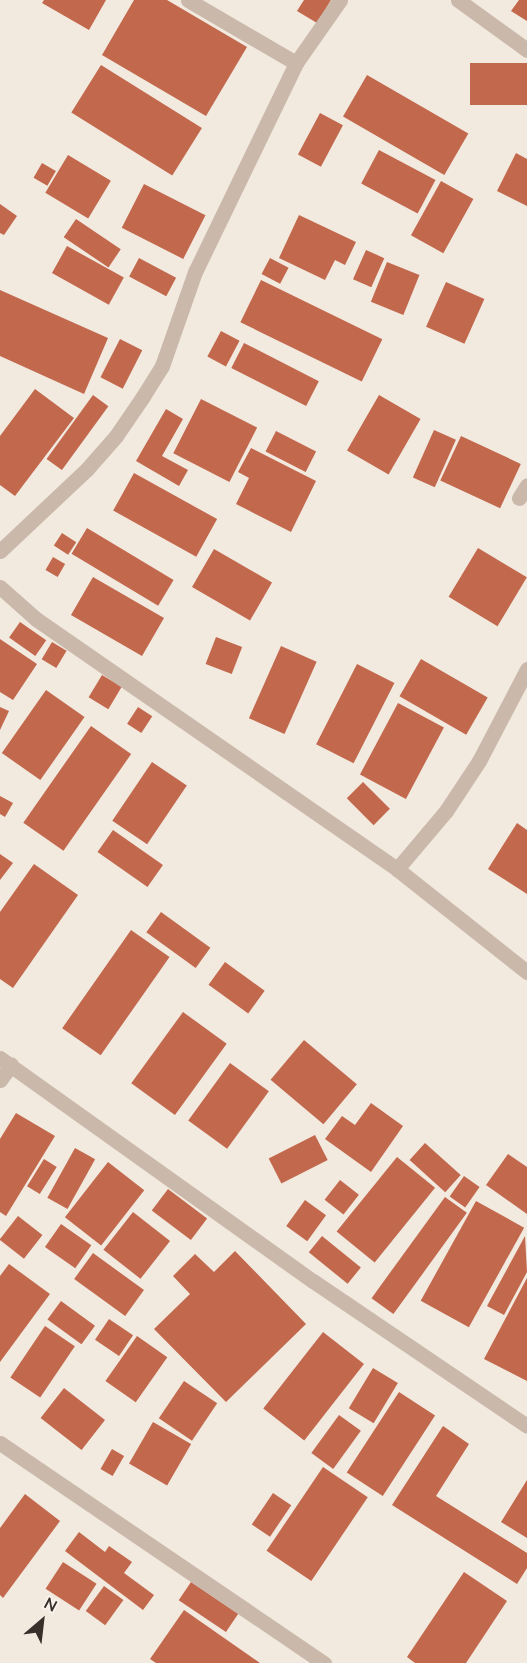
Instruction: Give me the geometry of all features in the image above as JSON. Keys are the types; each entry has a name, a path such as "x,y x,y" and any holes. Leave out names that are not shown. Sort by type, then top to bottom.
{"street":[{"path":"188,0 296,63"},
{"path":"0,551 116,436 157,374 195,272 296,63 340,0"},
{"path":"458,0 527,50"},
{"path":"0,586 36,619 397,869 527,972"},
{"path":"397,869 446,811 473,769 527,669"},
{"path":"0,1080 6,1062 313,1281 527,1426"},
{"path":"0,1443 324,1663"}],"building":[{"path":"44,0 106,0 89,30 42,3"},
{"path":"134,0 167,0 247,47 206,116 102,55"},
{"path":"304,0 331,0 317,23 297,11"},
{"path":"519,0 527,0 527,21 511,11"},
{"path":"470,63 527,63 527,105 470,105"},
{"path":"101,65 202,128 172,176 71,112"},
{"path":"367,75 468,133 444,175 343,117"},
{"path":"320,113 343,125 321,167 298,154"},
{"path":"379,150 436,180 418,214 361,184"},
{"path":"516,153 527,159 527,206 497,191"},
{"path":"68,155 111,181 88,218 45,193"},
{"path":"42,163 56,171 47,186 34,178"},
{"path":"441,181 473,199 443,253 411,235"},
{"path":"144,184 205,215 183,259 122,228"},
{"path":"0,204 17,216 4,235 0,233"},
{"path":"299,215 356,242 345,265 335,260 325,280 279,258"},
{"path":"76,219 121,249 108,267 64,237"},
{"path":"67,246 124,278 109,305 52,273"},
{"path":"366,250 384,258 371,287 353,279"},
{"path":"139,258 176,278 166,296 129,277"},
{"path":"270,258 289,268 280,284 262,274"},
{"path":"387,262 419,275 403,315 371,302"},
{"path":"261,280 382,339 362,381 240,322"},
{"path":"446,282 484,299 464,344 426,327"},
{"path":"0,290 108,338 84,394 0,356"},
{"path":"221,331 240,341 226,366 207,357"},
{"path":"120,339 142,350 123,389 100,377"},
{"path":"244,343 319,381 306,406 231,368"},
{"path":"35,389 74,418 15,496 0,485 0,436"},
{"path":"93,395 108,406 62,470 47,459"},
{"path":"379,395 421,419 389,474 347,450"},
{"path":"201,399 257,428 229,482 173,453"},
{"path":"166,409 183,419 162,456 188,470 179,486 136,461"},
{"path":"434,430 456,440 435,487 413,478"},
{"path":"276,431 316,451 306,472 266,451"},
{"path":"461,436 521,464 500,508 440,480"},
{"path":"251,448 316,481 291,532 236,504 249,478 238,472"},
{"path":"134,473 217,519 196,557 113,511"},
{"path":"87,528 174,580 158,606 72,554"},
{"path":"62,533 76,542 68,555 54,546"},
{"path":"478,548 527,577 498,626 449,597"},
{"path":"214,549 272,582 250,621 192,587"},
{"path":"53,557 65,564 58,577 46,570"},
{"path":"93,577 164,618 142,656 71,615"},
{"path":"20,622 46,640 35,656 9,638"},
{"path":"216,637 242,647 232,674 206,664"},
{"path":"0,639 37,664 13,700 0,692"},
{"path":"52,642 67,651 56,668 42,659"},
{"path":"281,646 317,662 284,734 249,718"},
{"path":"421,659 488,698 466,735 400,696"},
{"path":"357,664 394,683 354,763 316,744"},
{"path":"102,675 122,687 108,709 89,697"},
{"path":"46,690 85,717 40,780 2,753"},
{"path":"398,703 444,727 406,799 360,775"},
{"path":"0,707 9,711 0,730"},
{"path":"138,707 152,716 141,733 127,724"},
{"path":"91,726 131,754 63,851 23,823"},
{"path":"152,762 187,785 147,844 112,821"},
{"path":"363,782 390,809 374,825 347,798"},
{"path":"0,796 13,803 5,817 0,814"},
{"path":"517,823 527,830 527,894 488,869"},
{"path":"113,830 163,865 147,887 98,852"},
{"path":"0,854 13,863 0,880"},
{"path":"34,864 78,895 13,988 0,979 0,912"},
{"path":"161,912 210,948 196,968 146,932"},
{"path":"131,930 170,957 101,1055 62,1028"},
{"path":"225,962 265,991 248,1013 209,985"},
{"path":"183,1012 227,1044 175,1115 131,1083"},
{"path":"304,1040 357,1084 323,1124 271,1080"},
{"path":"230,1063 269,1091 227,1149 188,1120"},
{"path":"371,1103 403,1126 371,1172 325,1139 342,1116 355,1125"},
{"path":"16,1113 55,1136 6,1216 0,1212 0,1139"},
{"path":"315,1135 328,1160 281,1184 269,1159"},
{"path":"425,1143 461,1175 445,1192 410,1160"},
{"path":"75,1148 95,1159 67,1209 47,1198"},
{"path":"508,1154 527,1167 527,1214 486,1185"},
{"path":"397,1157 435,1188 375,1262 337,1232"},
{"path":"44,1159 57,1167 40,1194 27,1186"},
{"path":"108,1162 144,1190 101,1245 65,1217"},
{"path":"464,1176 480,1187 465,1207 450,1196"},
{"path":"340,1180 359,1195 344,1214 325,1200"},
{"path":"168,1189 207,1218 191,1240 152,1211"},
{"path":"445,1197 467,1213 393,1314 372,1298"},
{"path":"305,1200 326,1215 307,1241 286,1226"},
{"path":"476,1201 524,1228 469,1327 421,1301"},
{"path":"133,1212 170,1241 140,1279 103,1250"},
{"path":"18,1216 42,1235 24,1259 0,1240"},
{"path":"61,1224 91,1245 75,1268 45,1247"},
{"path":"322,1236 361,1267 348,1284 309,1252"},
{"path":"525,1236 527,1272 504,1315 487,1306"},
{"path":"235,1251 306,1324 226,1402 154,1329 190,1294 173,1276 195,1254 214,1272"},
{"path":"93,1253 144,1290 125,1316 74,1279"},
{"path":"9,1264 50,1294 0,1362 0,1276"},
{"path":"527,1278 527,1381 484,1359"},
{"path":"61,1301 95,1326 81,1344 47,1320"},
{"path":"109,1319 133,1335 119,1356 95,1340"},
{"path":"45,1326 75,1346 40,1398 10,1377"},
{"path":"323,1332 364,1364 304,1440 263,1408"},
{"path":"137,1336 167,1357 136,1402 105,1381"},
{"path":"373,1368 398,1383 374,1423 349,1408"},
{"path":"184,1381 217,1403 192,1441 159,1418"},
{"path":"64,1388 105,1420 82,1450 41,1418"},
{"path":"399,1392 435,1415 383,1496 347,1473"},
{"path":"339,1415 361,1431 333,1469 311,1453"},
{"path":"153,1422 191,1444 167,1486 129,1464"},
{"path":"443,1426 469,1444 436,1496 527,1553 527,1568 517,1584 392,1505"},
{"path":"112,1449 124,1456 113,1476 100,1469"},
{"path":"323,1467 368,1497 311,1581 267,1551"},
{"path":"527,1480 527,1538 501,1522"},
{"path":"273,1493 291,1505 270,1537 252,1525"},
{"path":"25,1494 60,1521 3,1598 0,1595 0,1528"},
{"path":"79,1532 105,1552 109,1546 132,1562 124,1573 154,1595 143,1610 65,1551"},
{"path":"63,1562 97,1584 79,1611 46,1589"},
{"path":"464,1572 507,1601 466,1663 415,1663 407,1657"},
{"path":"191,1582 238,1614 226,1632 179,1600"},
{"path":"104,1586 123,1600 105,1625 86,1611"},
{"path":"184,1610 260,1663 156,1663 150,1659"}]}
